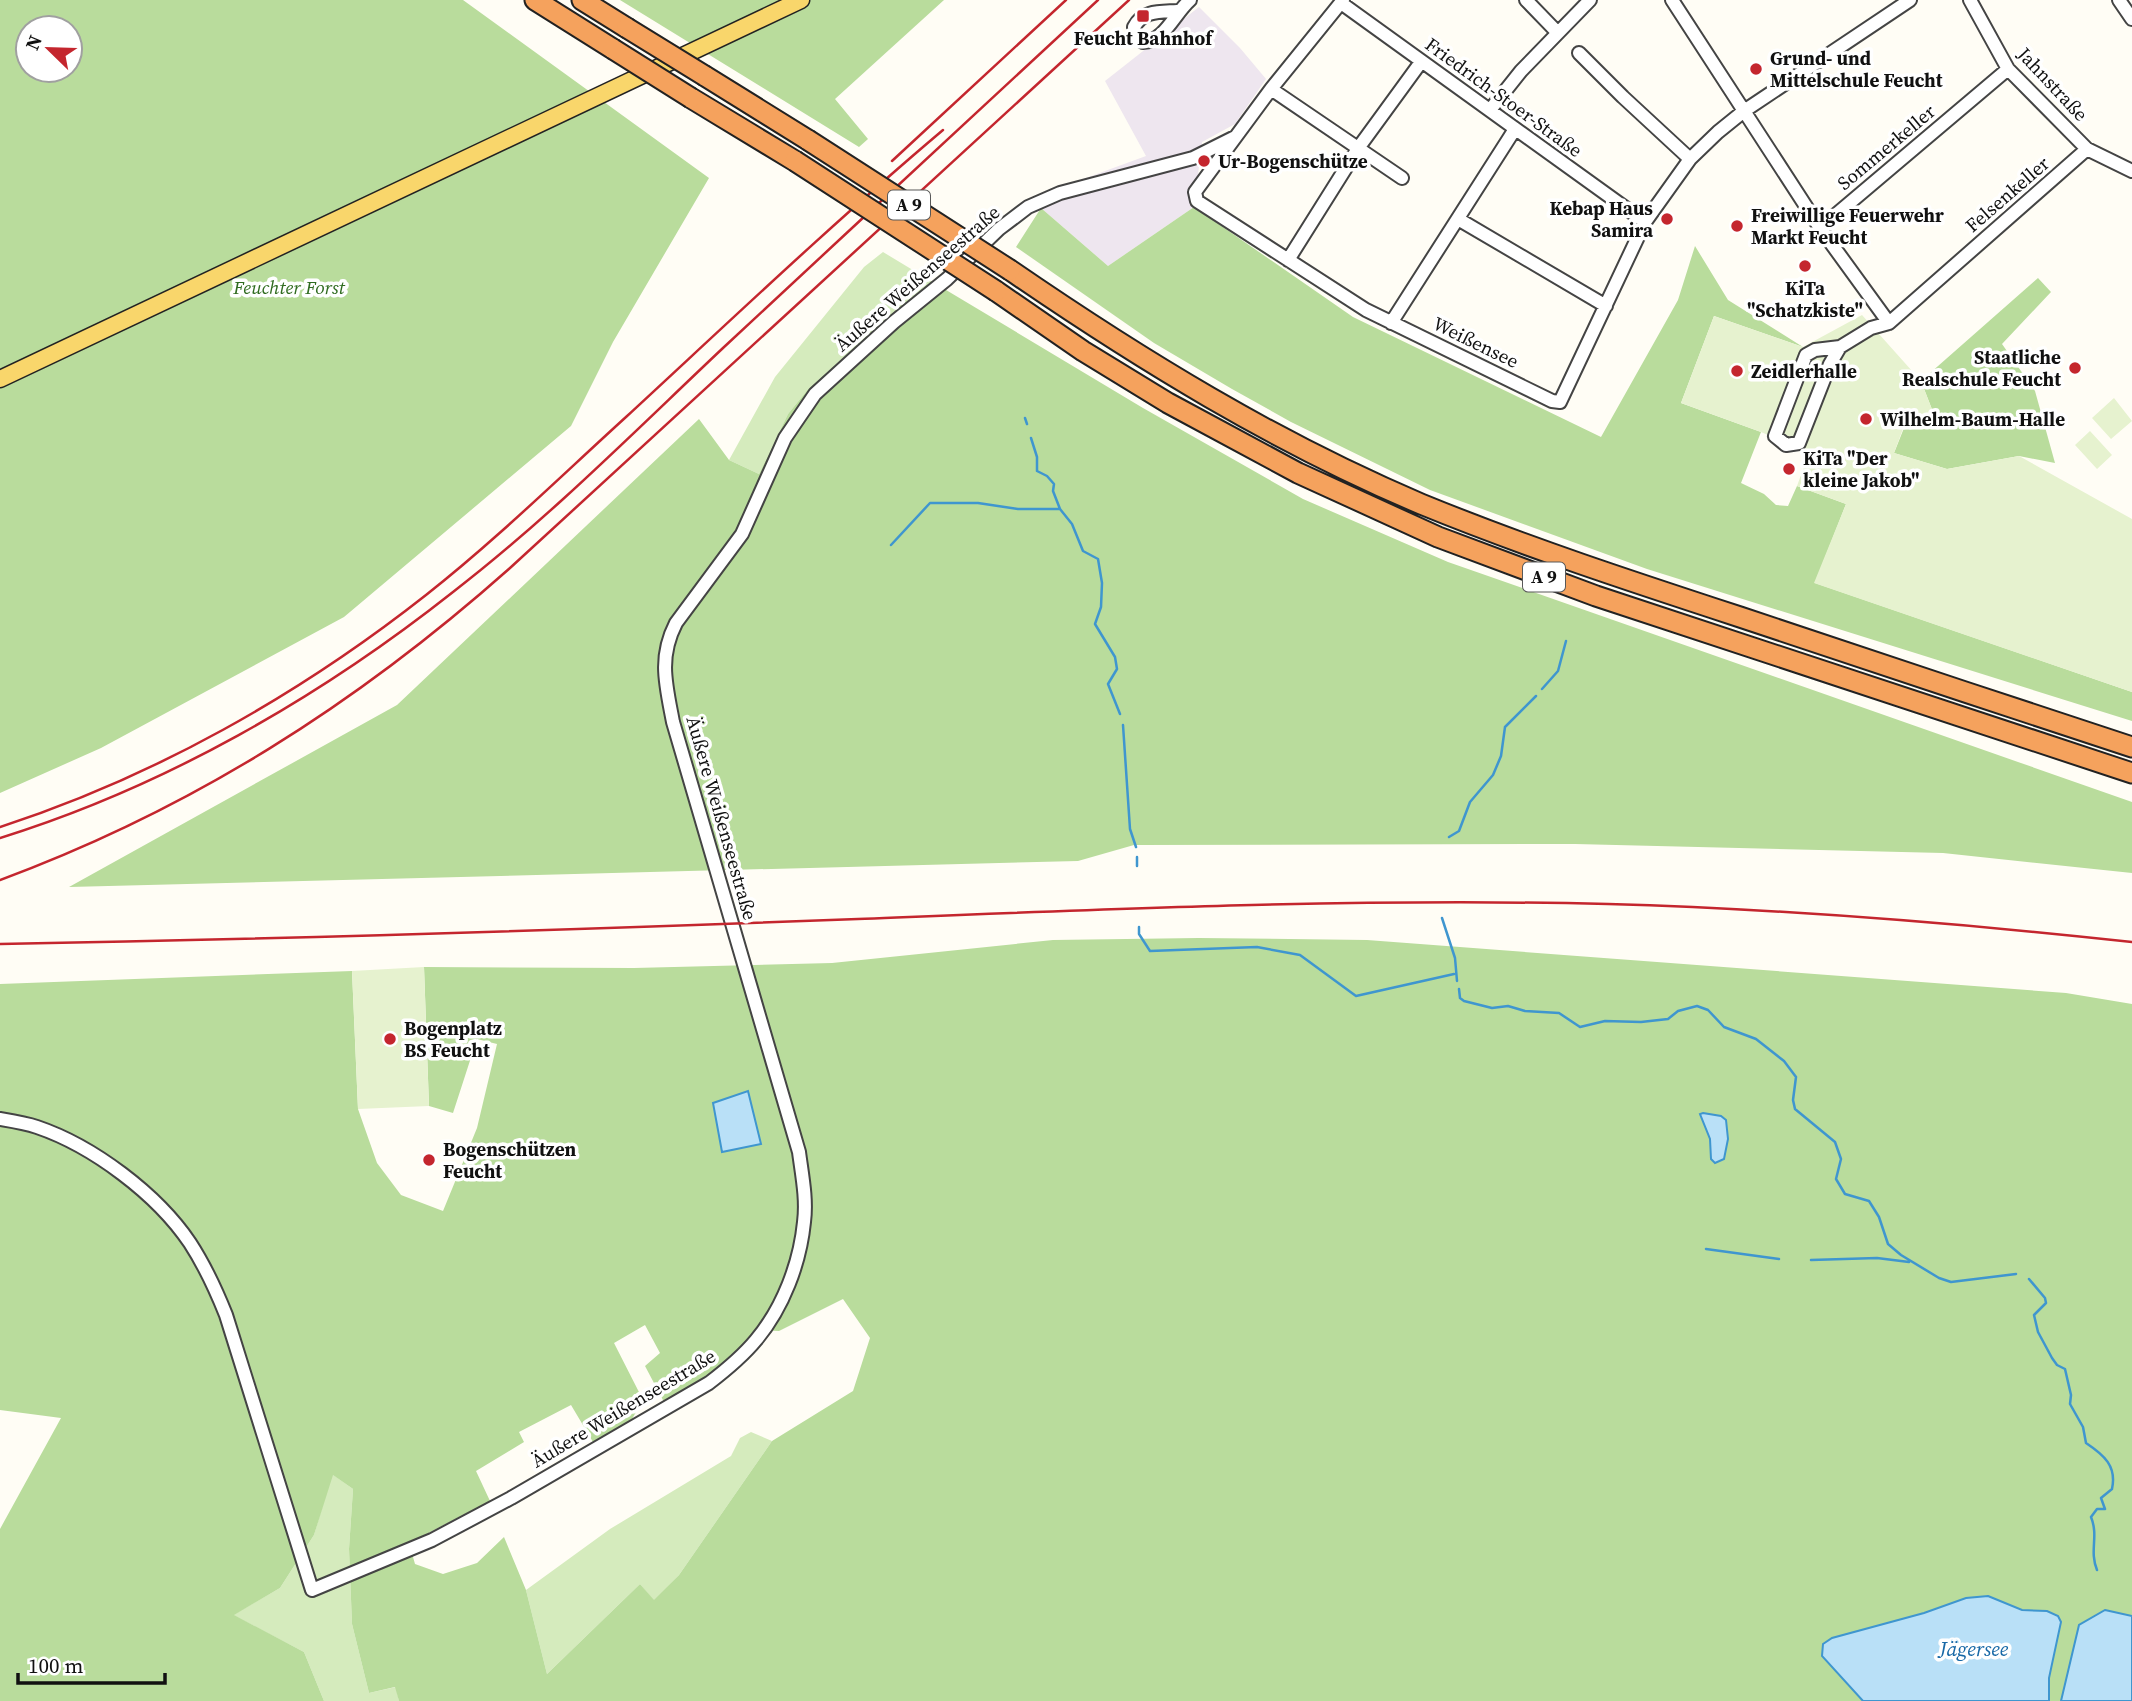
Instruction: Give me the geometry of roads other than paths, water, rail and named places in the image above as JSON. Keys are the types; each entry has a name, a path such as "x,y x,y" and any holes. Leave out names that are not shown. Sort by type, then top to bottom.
{"highway":[{"name":"A 9","path":"535,0 795,160 1083,351 1179,409 1298,473 1438,537 1596,596 2132,773"},
{"name":"A 9","path":"582,0 808,140 1010,270 1103,334 1253,423 1420,503 1602,572 2132,747"}],"main road":[{"path":"0,379 801,0"}],"street":[{"path":"1177,11 1190,0"},
{"path":"1526,0 1557,32"},
{"path":"1490,110 1557,32 1590,0"},
{"path":"1672,0 1820,228 1889,323"},
{"name":"Weißensee","path":"1391,323 1552,401 1560,402 1645,222 1690,159 1718,131 1744,111 1910,0"},
{"name":"Jahnstraße","path":"1970,0 2008,69 2087,149 2132,171"},
{"path":"2119,0 2132,19"},
{"path":"1342,1 1235,137 1195,192 1196,201 1391,323 1515,129"},
{"name":"Friedrich-Stoer-Straße","path":"1342,1 1421,62 1645,222"},
{"path":"1579,53 1690,159"},
{"path":"1288,260 1359,147 1421,62"},
{"name":"Sommerkeller","path":"1820,228 2008,69"},
{"path":"1271,89 1402,178"},
{"name":"Äußere Weißenseestraße","path":"0,1119 37,1127 78,1146 115,1168 159,1206 189,1241 212,1279 226,1315 312,1590 432,1540 709,1383 737,1360 757,1339 774,1315 797,1258 804,1221 804,1183 799,1152 673,722 663,668 669,638 676,623 742,534 789,430 815,394 894,322 947,279 999,229 1028,207 1060,193 1193,158 1235,137"},
{"name":"Felsenkeller","path":"1840,348 1871,328 1889,323 2087,149"},
{"path":"1458,219 1606,306"},
{"path":"1840,348 1830,364 1799,443 1786,445 1775,436 1806,355 1815,350 1840,348"}],"water":[{"path":"748,1091 761,1144 722,1152 713,1103"},
{"path":"1700,1114 1721,1116 1726,1120 1728,1139 1724,1159 1715,1163 1711,1159 1710,1139"},
{"name":"Jägersee","path":"1988,1596 2022,1610 2047,1611 2058,1616 2061,1622 2049,1678 2049,1701 1863,1701 1822,1656 1823,1644 1832,1638 1924,1613 1966,1598"},
{"path":"2105,1610 2132,1616 2132,1701 2061,1701 2079,1625"}],"waterway":[{"path":"1025,418 1027,424"},
{"path":"1031,438 1037,457 1037,471 1047,476 1054,484 1053,491 1060,509 1072,524 1083,551 1098,559 1102,583 1101,607 1095,624 1115,657 1117,669 1108,684 1120,714"},
{"path":"891,545 930,503 978,503 1018,509 1060,509"},
{"path":"1542,689 1558,671 1566,641"},
{"path":"1449,837 1459,831 1470,802 1493,775 1501,756 1505,727 1536,696"},
{"path":"1123,725 1130,829 1136,847"},
{"path":"1137,857 1137,866"},
{"path":"1442,918 1455,958 1457,981"},
{"path":"1139,927 1139,934 1150,951 1257,947 1300,955 1356,996 1454,974"},
{"path":"1459,989 1460,998 1464,1001 1492,1008 1508,1006 1525,1011 1559,1013 1580,1027 1605,1021 1641,1022 1668,1019 1678,1011 1697,1006 1708,1010 1724,1027 1756,1039 1784,1061 1796,1077 1793,1100 1795,1109 1835,1142 1841,1159 1836,1179 1845,1194 1869,1201 1879,1217 1888,1244 1939,1278 1951,1282 2016,1274"},
{"path":"1706,1249 1779,1259"},
{"path":"1811,1260 1877,1258 1909,1262"},
{"path":"2029,1279 2046,1303 2034,1315 2038,1332 2057,1365 2065,1369 2071,1395 2070,1404 2083,1427 2086,1443 2108,1462 2113,1474 2112,1489 2101,1498 2105,1509 2097,1509 2091,1517 2097,1570"}],"railway":[{"path":"892,161 1066,0"},
{"path":"0,838 61,817 180,766 294,703 402,631 489,564 591,473 1098,0"},
{"path":"0,880 71,852 205,786 332,708 393,664 510,568 1129,0"},
{"path":"0,827 114,784 169,758 276,699 378,632 503,530 822,236 943,130"},
{"path":"0,944 214,940 1420,902 1608,904 1739,909 1936,923 2132,942"}],"place":[{"name":"Feucht Bahnhof","path":"1143,16"},
{"name":"Grund- und Mittelschule Feucht","path":"1756,69"},
{"name":"Ur-Bogenschütze","path":"1204,161"},
{"name":"Kebap Haus Samira","path":"1667,219"},
{"name":"Freiwillige Feuerwehr Markt Feucht","path":"1737,226"},
{"name":"KiTa \"Schatzkiste\"","path":"1805,266"},
{"name":"Staatliche Realschule Feucht","path":"2075,368"},
{"name":"Zeidlerhalle","path":"1737,371"},
{"name":"Wilhelm-Baum-Halle","path":"1866,419"},
{"name":"KiTa \"Der kleine Jakob\"","path":"1789,469"},
{"name":"Bogenplatz BS Feucht","path":"390,1039"},
{"name":"Bogenschützen Feucht","path":"429,1160"}],"park label":[{"name":"Feuchter Forst","path":"289,287"}]}
